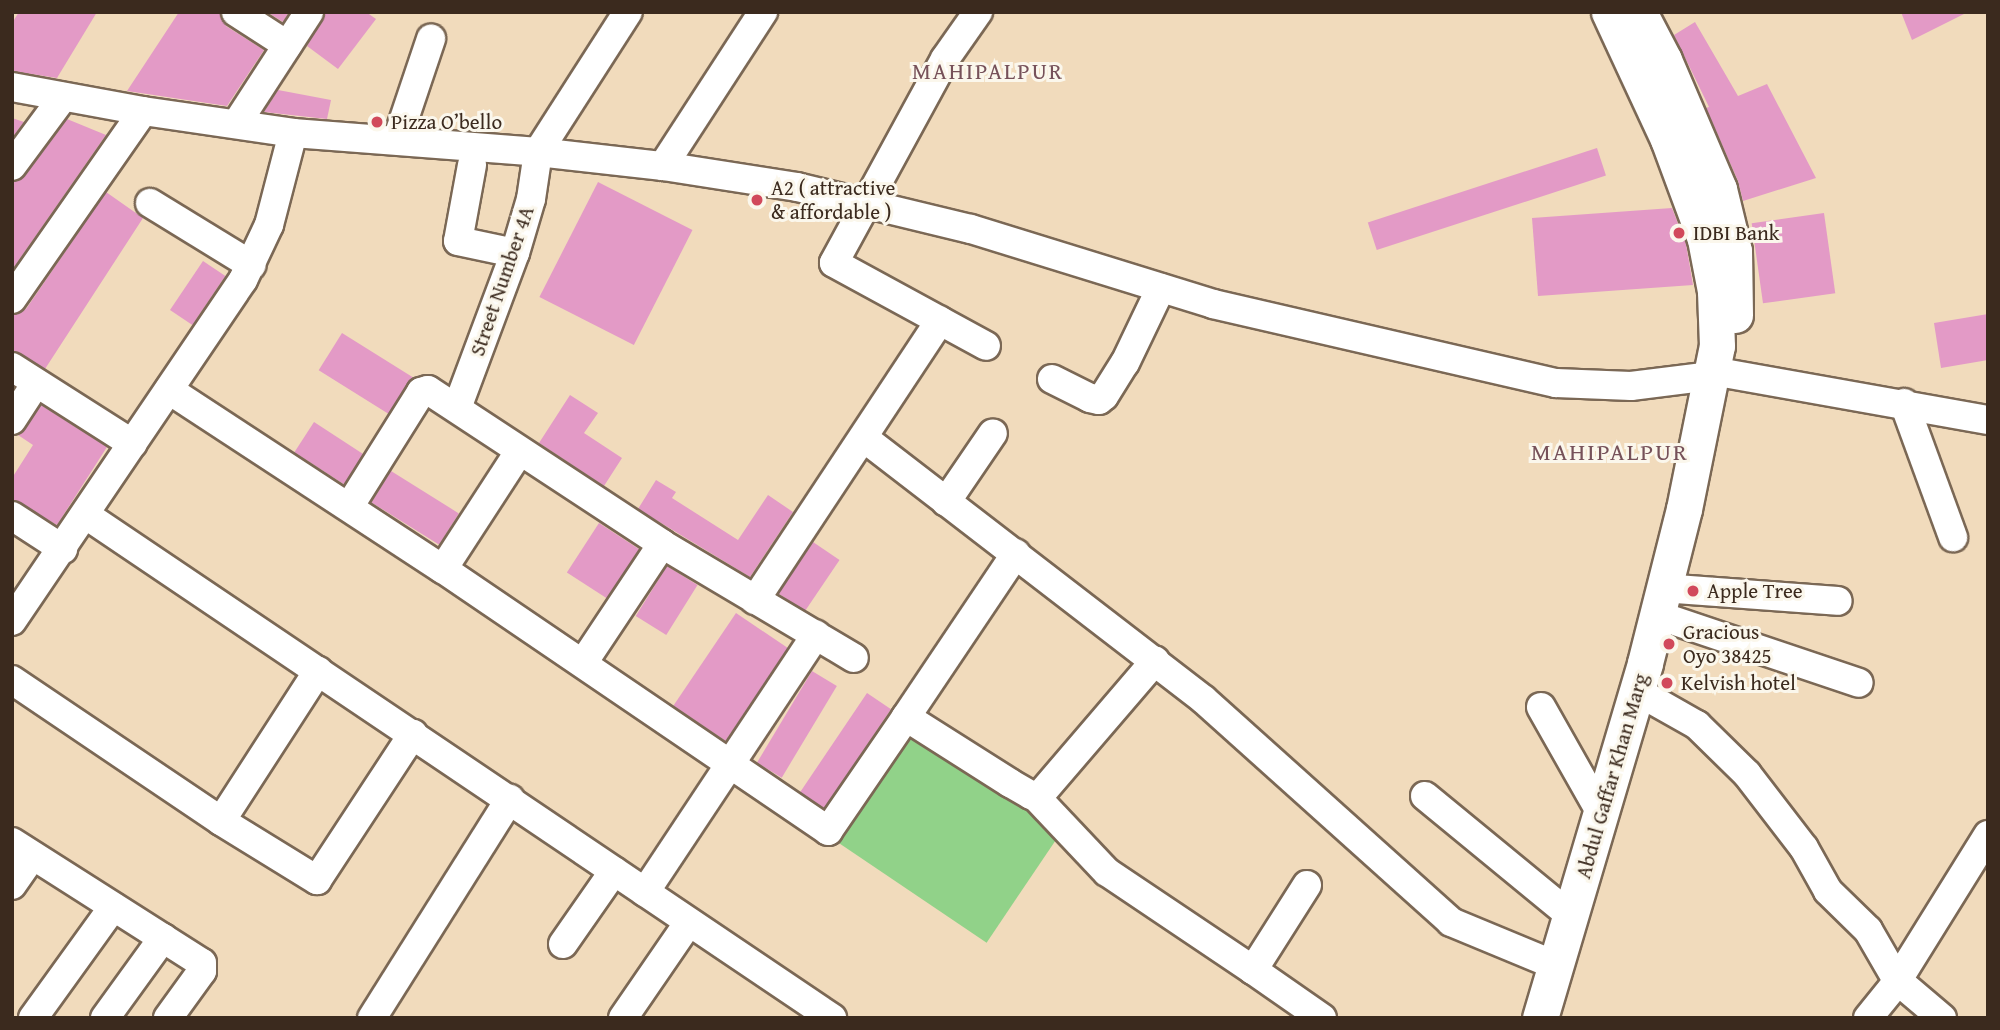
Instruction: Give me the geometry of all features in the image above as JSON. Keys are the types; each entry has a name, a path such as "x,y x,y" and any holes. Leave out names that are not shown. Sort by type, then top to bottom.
{"main road":[{"name":"Abdul Gaffar Khan Marg","path":"1540,1018 1601,813 1720,375 1718,314 1704,239 1668,139 1609,12"},
{"name":"Abdul Gaffar Khan Marg","path":"1562,1018 1599,895 1651,699 1720,375 1737,275 1728,218 1707,156 1639,12"}],"street":[{"path":"236,12 287,45"},
{"path":"237,123 309,12"},
{"path":"663,166 763,12"},
{"path":"978,12 945,59 834,263 986,346"},
{"path":"538,152 616,17"},
{"path":"397,141 431,39"},
{"path":"12,87 143,111 293,133 538,152 663,166 797,187 971,229 1161,288 1312,329 1556,383 1631,386 1720,375 1904,403 1988,420"},
{"path":"12,166 63,97"},
{"path":"12,299 143,111"},
{"path":"12,621 86,515 251,265 269,225 293,133"},
{"name":"Street Number 4A","path":"457,408 515,253 531,200 538,152"},
{"path":"472,165 458,241 515,253"},
{"path":"150,203 251,265"},
{"path":"1052,379 1090,398 1099,400 1104,396 1125,363 1161,288"},
{"path":"755,600 940,321"},
{"path":"12,367 133,444"},
{"path":"12,420 36,383"},
{"path":"169,390 443,569 828,831 1016,553"},
{"path":"349,507 423,390 428,390 662,544 854,658"},
{"path":"1904,403 1953,537"},
{"path":"946,502 993,433"},
{"path":"864,438 1204,699 1451,922 1555,965"},
{"path":"443,569 519,452"},
{"path":"86,515 832,1018"},
{"path":"12,516 63,549"},
{"path":"583,663 662,544"},
{"path":"1673,604 1839,601"},
{"path":"1673,604 1859,683"},
{"path":"645,892 816,635"},
{"path":"1036,797 1154,661"},
{"path":"221,821 318,671"},
{"path":"12,680 221,821 317,880 413,734"},
{"path":"1651,699 1696,725 1747,774 1804,848 1828,891 1868,930 1898,980 1942,1018"},
{"path":"1541,707 1601,813"},
{"path":"906,717 1036,797 1107,872 1322,1018"},
{"path":"1425,796 1571,916"},
{"path":"372,1018 510,799"},
{"path":"1868,1018 1898,980 1988,835"},
{"path":"12,886 22,849 204,967 168,1018"},
{"path":"564,944 614,871"},
{"path":"1253,970 1307,885"},
{"path":"33,1018 113,907"},
{"path":"623,1018 689,922"},
{"path":"106,1018 163,938"}],"green space":[{"path":"906,717 1066,825 987,943 827,835"}],"building":[{"path":"19,12 97,12 57,78 12,71 12,23"},
{"path":"179,12 220,12 226,26 264,50 227,106 127,91"},
{"path":"267,12 289,12 283,22"},
{"path":"326,12 366,12 376,19 338,69 307,46"},
{"path":"1901,12 1968,12 1912,40"},
{"path":"1695,22 1738,96 1767,84 1816,178 1743,201 1738,181 1706,108 1709,107 1674,35"},
{"path":"278,90 331,100 327,119 264,112"},
{"path":"12,118 24,122 12,138"},
{"path":"67,119 106,135 12,270 12,182 25,176"},
{"path":"1597,148 1606,176 1377,250 1368,222"},
{"path":"598,182 692,230 634,345 539,297"},
{"path":"106,192 143,218 45,369 12,350 12,315 26,309"},
{"path":"1672,208 1686,244 1693,285 1538,296 1532,218"},
{"path":"1824,213 1835,293 1763,303 1752,223"},
{"path":"203,261 225,276 192,325 170,310"},
{"path":"1988,314 1988,360 1941,368 1934,323"},
{"path":"342,333 413,378 390,415 319,370"},
{"path":"570,395 598,413 584,433 622,458 604,486 539,443"},
{"path":"41,405 107,447 57,525 12,499 12,478 33,445 18,435"},
{"path":"314,422 363,454 344,484 294,452"},
{"path":"391,471 459,513 439,545 371,502"},
{"path":"656,480 676,492 672,498 738,540 768,495 793,512 750,577 638,509"},
{"path":"599,523 639,549 607,599 567,572"},
{"path":"813,542 840,560 805,611 778,593"},
{"path":"667,566 698,585 666,635 636,616"},
{"path":"736,613 788,648 726,741 673,706"},
{"path":"812,671 837,686 782,778 757,763"},
{"path":"867,693 891,709 824,809 800,792"}],"place":[{"name":"Pizza O’bello","path":"377,122"},
{"name":"A2 ( attractive & affordable )","path":"757,200"},
{"name":"IDBI Bank","path":"1679,233"},
{"name":"Apple Tree","path":"1693,591"},
{"name":"Gracious Oyo 38425","path":"1669,644"},
{"name":"Kelvish hotel","path":"1667,683"}],"district":[{"name":"MAHIPALPUR","path":"988,71"},
{"name":"MAHIPALPUR","path":"1610,452"}]}
